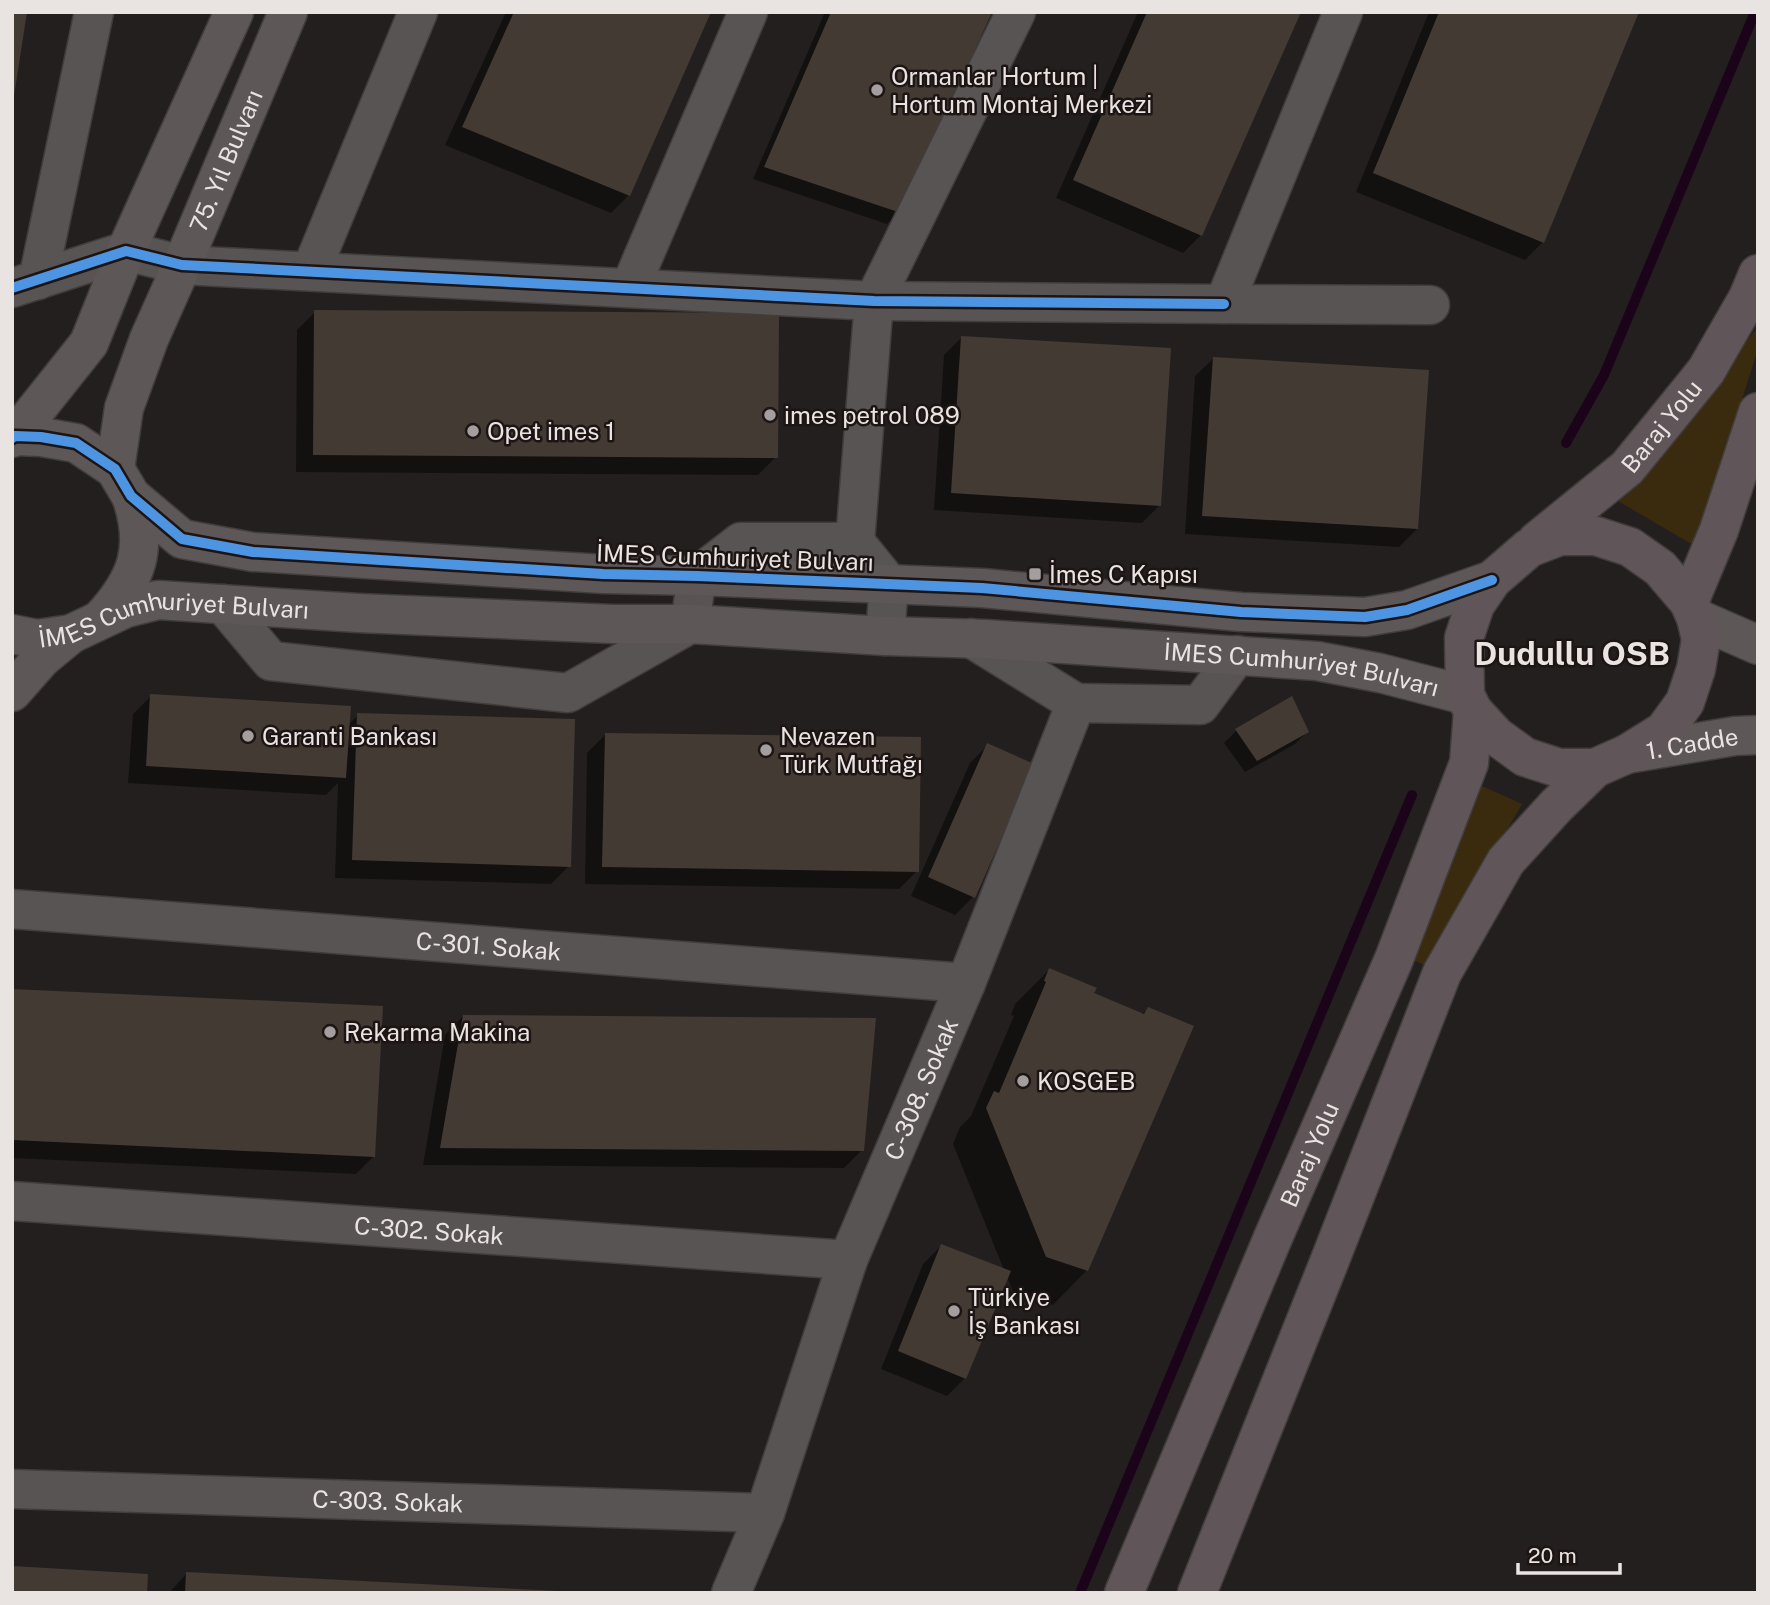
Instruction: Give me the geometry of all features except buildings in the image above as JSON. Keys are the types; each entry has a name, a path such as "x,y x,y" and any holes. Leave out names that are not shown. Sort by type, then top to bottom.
{"main road":[{"name":"Baraj Yolu","path":"1529,548 1627,468 1706,371 1748,298 1758,274"},
{"path":"1692,610 1758,412"},
{"path":"1197,1593 1442,973 1506,861 1556,806 1611,761 1664,731 1685,702 1696,669 1701,639 1692,610 1660,568 1630,547 1596,536 1560,536 1529,548 1492,580 1475,605 1464,638 1469,703 1496,736 1525,757 1559,768 1611,761"},
{"name":"Baraj Yolu","path":"1124,1593 1272,1240 1394,960 1469,763 1469,703"}],"street":[{"path":"25,284 94,12"},
{"path":"14,437 89,343 126,251 234,12"},
{"name":"75. Yıl Bulvarı","path":"123,482 124,408 149,339 288,12"},
{"path":"311,271 418,12"},
{"path":"630,288 748,12"},
{"path":"886,636 889,584 855,542 874,301 1016,12"},
{"path":"1224,304 1343,12"},
{"path":"25,284 126,251 182,265 874,301 1430,305"},
{"name":"İMES Cumhuriyet Bulvarı","path":"14,437 41,436 76,443 123,482 181,539 253,552 590,573 982,588 1241,612 1365,617 1407,610 1492,580"},
{"path":"12,692 42,658 119,600 134,574 140,545 138,516 123,482"},
{"path":"223,604 271,661 568,693 690,624 697,576 741,541 855,542"},
{"name":"İMES Cumhuriyet Bulvarı","path":"12,634 37,639 86,626 126,608 158,600 411,615 612,624 690,624 886,636 971,638 1317,661 1380,673 1469,703"},
{"path":"1692,610 1758,645"},
{"path":"971,638 1076,703 1200,705 1237,655 1241,612"},
{"name":"C-308. Sokak","path":"731,1593 765,1513 848,1260 965,983 1076,703"},
{"name":"1. Cadde","path":"1611,761 1735,736 1758,735"},
{"name":"C-301. Sokak","path":"12,909 965,983"},
{"name":"C-302. Sokak","path":"12,1201 848,1260"},
{"name":"C-303. Sokak","path":"12,1489 765,1513"}],"shaded area":[{"path":"1758,327 1758,349 1695,546 1618,501"},
{"path":"1473,782 1522,804 1427,966 1411,959"}],"waterway":[{"path":"1566,443 1604,375 1755,12"},
{"path":"1080,1593 1412,795"}],"cycle path":[{"path":"12,288 126,251 182,265 874,301 1224,304"},
{"path":"12,438 41,437 76,443 115,469 131,496 182,539 253,552 603,574 982,588 1241,612 1365,617 1407,610 1492,580"}],"place":[{"name":"Ormanlar Hortum | Hortum Montaj Merkezi","path":"877,90"},
{"name":"imes petrol 089","path":"770,415"},
{"name":"Opet imes 1","path":"473,431"},
{"name":"İmes C Kapısı","path":"1035,574"},
{"name":"Garanti Bankası","path":"248,736"},
{"name":"Nevazen Türk Mutfağı","path":"766,750"},
{"name":"Rekarma Makina","path":"330,1032"},
{"name":"KOSGEB","path":"1023,1081"},
{"name":"Türkiye İş Bankası","path":"954,1311"}],"district":[{"name":"Dudullu OSB","path":"1572,653"}]}
